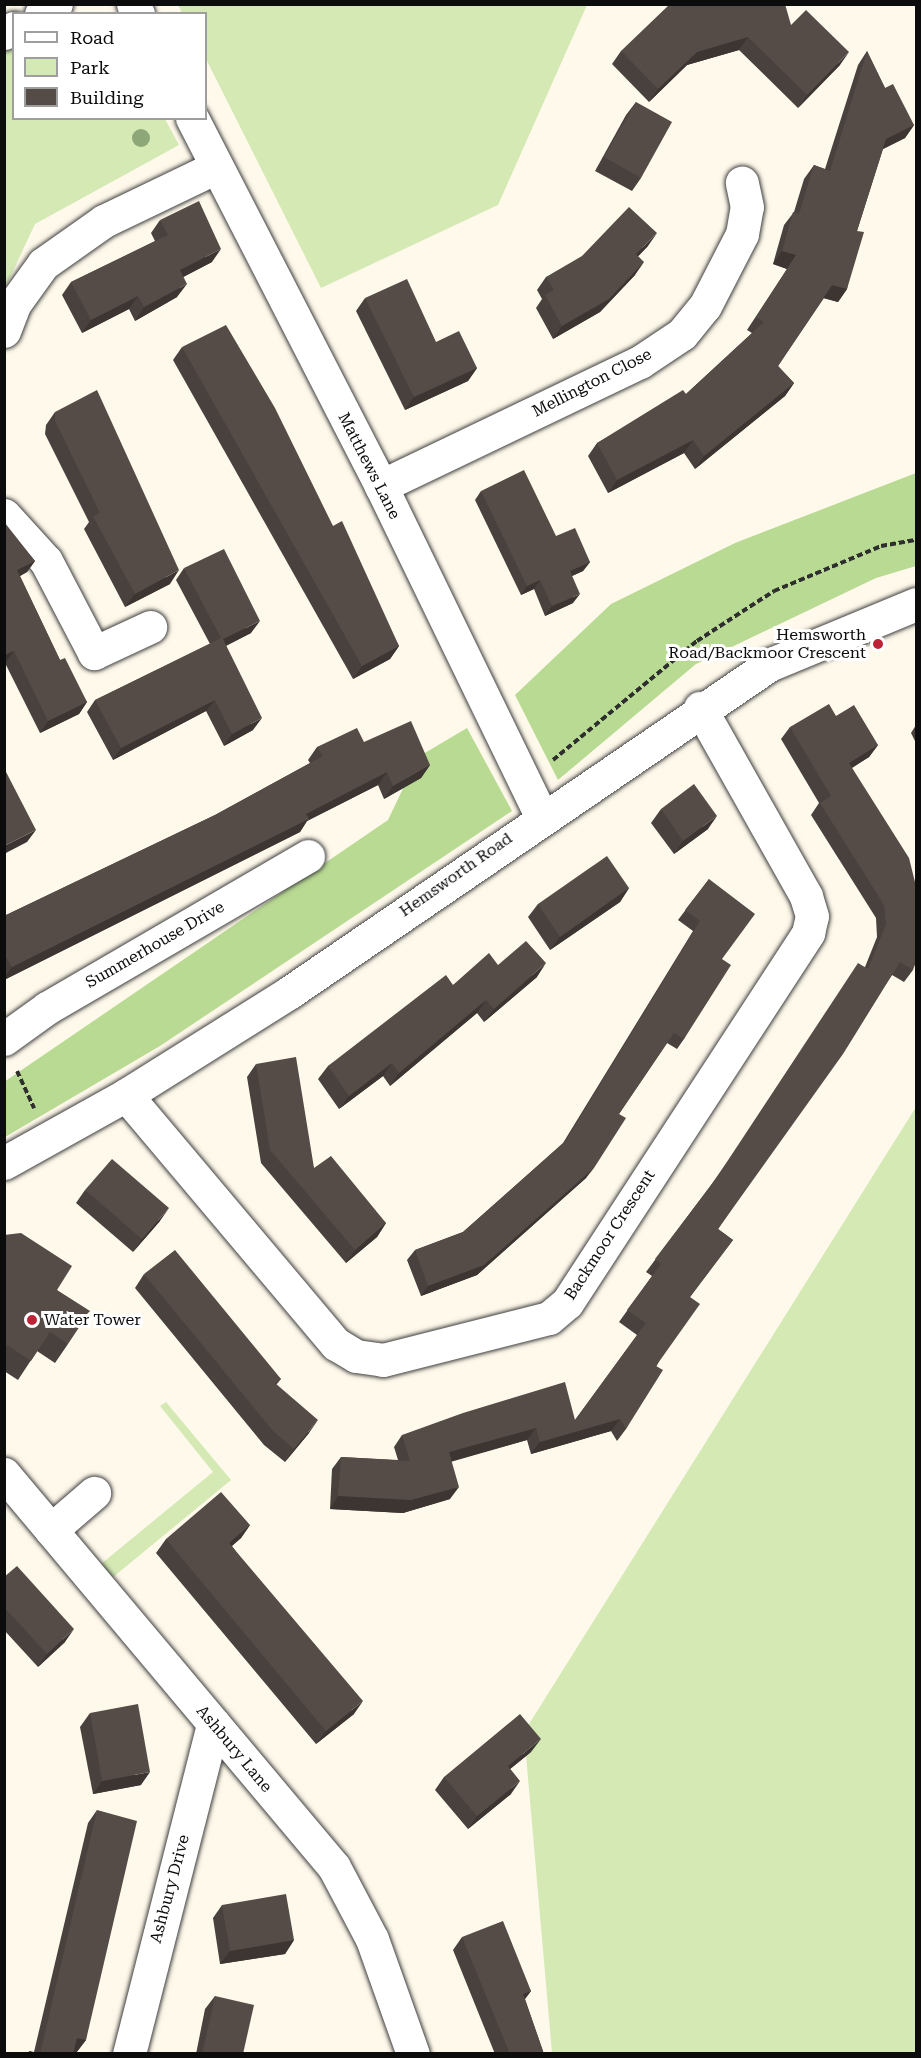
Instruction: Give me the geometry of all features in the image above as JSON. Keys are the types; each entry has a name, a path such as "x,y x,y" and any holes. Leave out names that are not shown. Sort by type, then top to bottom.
{"street":[{"path":"43,12 56,4"},
{"name":"Matthews Lane","path":"193,120 381,486 541,816"},
{"path":"5,329 15,303 43,264 104,221 216,167"},
{"name":"Mellington Close","path":"381,486 640,362 682,334 705,306 742,234 747,207 742,183"},
{"path":"4,515 46,561 94,654 150,627"},
{"name":"Hemsworth Road","path":"4,1163 126,1095 290,992 541,816 700,708 769,665 916,604"},
{"name":"Backmoor Crescent","path":"126,1095 336,1344 356,1356 383,1360 549,1318 567,1303 810,925 806,896 700,708"},
{"name":"Summerhouse Drive","path":"9,1053 47,1008 308,856"},
{"name":"Ashbury Lane","path":"4,1474 334,1867 372,1939 413,2054"},
{"path":"51,1530 94,1493"},
{"name":"Ashbury Drive","path":"129,2054 213,1724"}],"path":[{"path":"525,786 603,715 697,641 774,591 881,546 916,540"},
{"path":"9,1053 49,1138"}],"green space":[{"path":"178,5 587,5 498,205 321,288 207,61 207,12 182,12"},
{"path":"12,47 12,120 166,120 179,145 35,224 5,288 4,51"},
{"path":"916,473 916,566 876,578 696,664 558,780 515,695 611,604 735,543"},
{"path":"467,728 512,811 160,1046 5,1137 4,1082 388,820 418,757"},
{"path":"916,1107 916,2053 552,2053 524,1732"},
{"path":"166,1402 231,1480 112,1578 101,1564 213,1472 160,1406"}],"building":[{"path":"670,4 785,4 791,25 806,10 849,52 807,95 748,37 697,52 658,89 621,51"},
{"path":"867,51 885,88 893,84 914,125 886,139 857,231 864,232 847,289 832,285 778,366 794,383 704,456 693,440 617,480 597,443 683,390 686,394 764,322 756,317 796,255 782,251 793,212 799,214 814,165 830,171"},
{"path":"636,102 672,122 641,178 604,157"},
{"path":"199,201 221,249 180,270 187,284 144,307 138,296 91,320 71,282 168,235 160,220"},
{"path":"629,207 657,233 636,254 644,262 609,299 562,326 545,295 554,290 546,277 582,256"},
{"path":"407,279 436,342 459,331 477,368 414,397 365,298"},
{"path":"226,325 275,408 333,526 342,521 399,646 362,666 182,347"},
{"path":"97,390 179,570 135,594 93,516 100,513 55,421 55,412"},
{"path":"524,470 556,536 575,528 590,562 570,571 580,594 552,606 540,580 527,586 481,491"},
{"path":"5,523 35,561 17,570 60,660 65,658 87,702 48,721 14,651 4,655"},
{"path":"224,549 260,621 223,639 262,718 232,734 215,700 121,748 95,700 221,638 184,568"},
{"path":"829,704 836,716 854,705 878,745 849,763 909,858 916,886 916,962 913,970 900,962 843,1054 718,1229 733,1240 690,1297 700,1304 656,1366 663,1370 626,1429 620,1419 540,1442 536,1428 449,1452 459,1487 411,1500 338,1496 341,1457 410,1461 402,1435 463,1413 565,1382 575,1420 646,1323 627,1310 661,1264 655,1259 715,1180 858,963 868,969 886,924 884,905 820,803 831,796 790,727"},
{"path":"411,721 430,765 393,786 387,772 306,814 309,819 12,967 4,954 4,916 215,815 323,756 317,747 357,728 364,742"},
{"path":"4,768 36,830 4,846"},
{"path":"694,784 717,816 683,841 661,809"},
{"path":"607,856 629,888 560,937 538,904"},
{"path":"709,879 755,914 722,959 731,965 684,1039 674,1033 619,1114 626,1118 594,1168 484,1265 428,1286 415,1250 463,1232 565,1142 700,921 685,910"},
{"path":"526,941 546,963 494,1009 486,1000 399,1073 392,1063 349,1096 328,1066 446,975 453,985 489,953 498,965"},
{"path":"296,1057 314,1168 331,1156 386,1223 355,1250 270,1150 256,1064"},
{"path":"112,1159 169,1208 142,1239 85,1190"},
{"name":"Water Tower","path":"21,1233 72,1266 57,1290 90,1311 68,1344 50,1332 31,1361 4,1343 4,1235"},
{"path":"175,1250 281,1379 275,1383 318,1420 294,1449 274,1432 144,1274"},
{"path":"221,1492 250,1525 229,1543 363,1701 326,1731 166,1539"},
{"path":"17,1566 74,1629 47,1654 4,1607 4,1577"},
{"path":"138,1704 150,1772 102,1781 90,1713"},
{"path":"520,1714 541,1739 508,1766 520,1781 477,1816 444,1777"},
{"path":"97,1810 137,1821 86,2040 77,2038 73,2054 40,2054"},
{"path":"286,1894 294,1940 230,1951 222,1905"},
{"path":"503,1921 531,1991 523,1994 544,2054 510,2054 462,1937"},
{"path":"215,1996 254,2005 243,2054 202,2054"}],"place":[{"name":"Hemsworth Road/Backmoor Crescent","path":"878,644"},
{"name":"Water Tower","path":"32,1320"}]}
